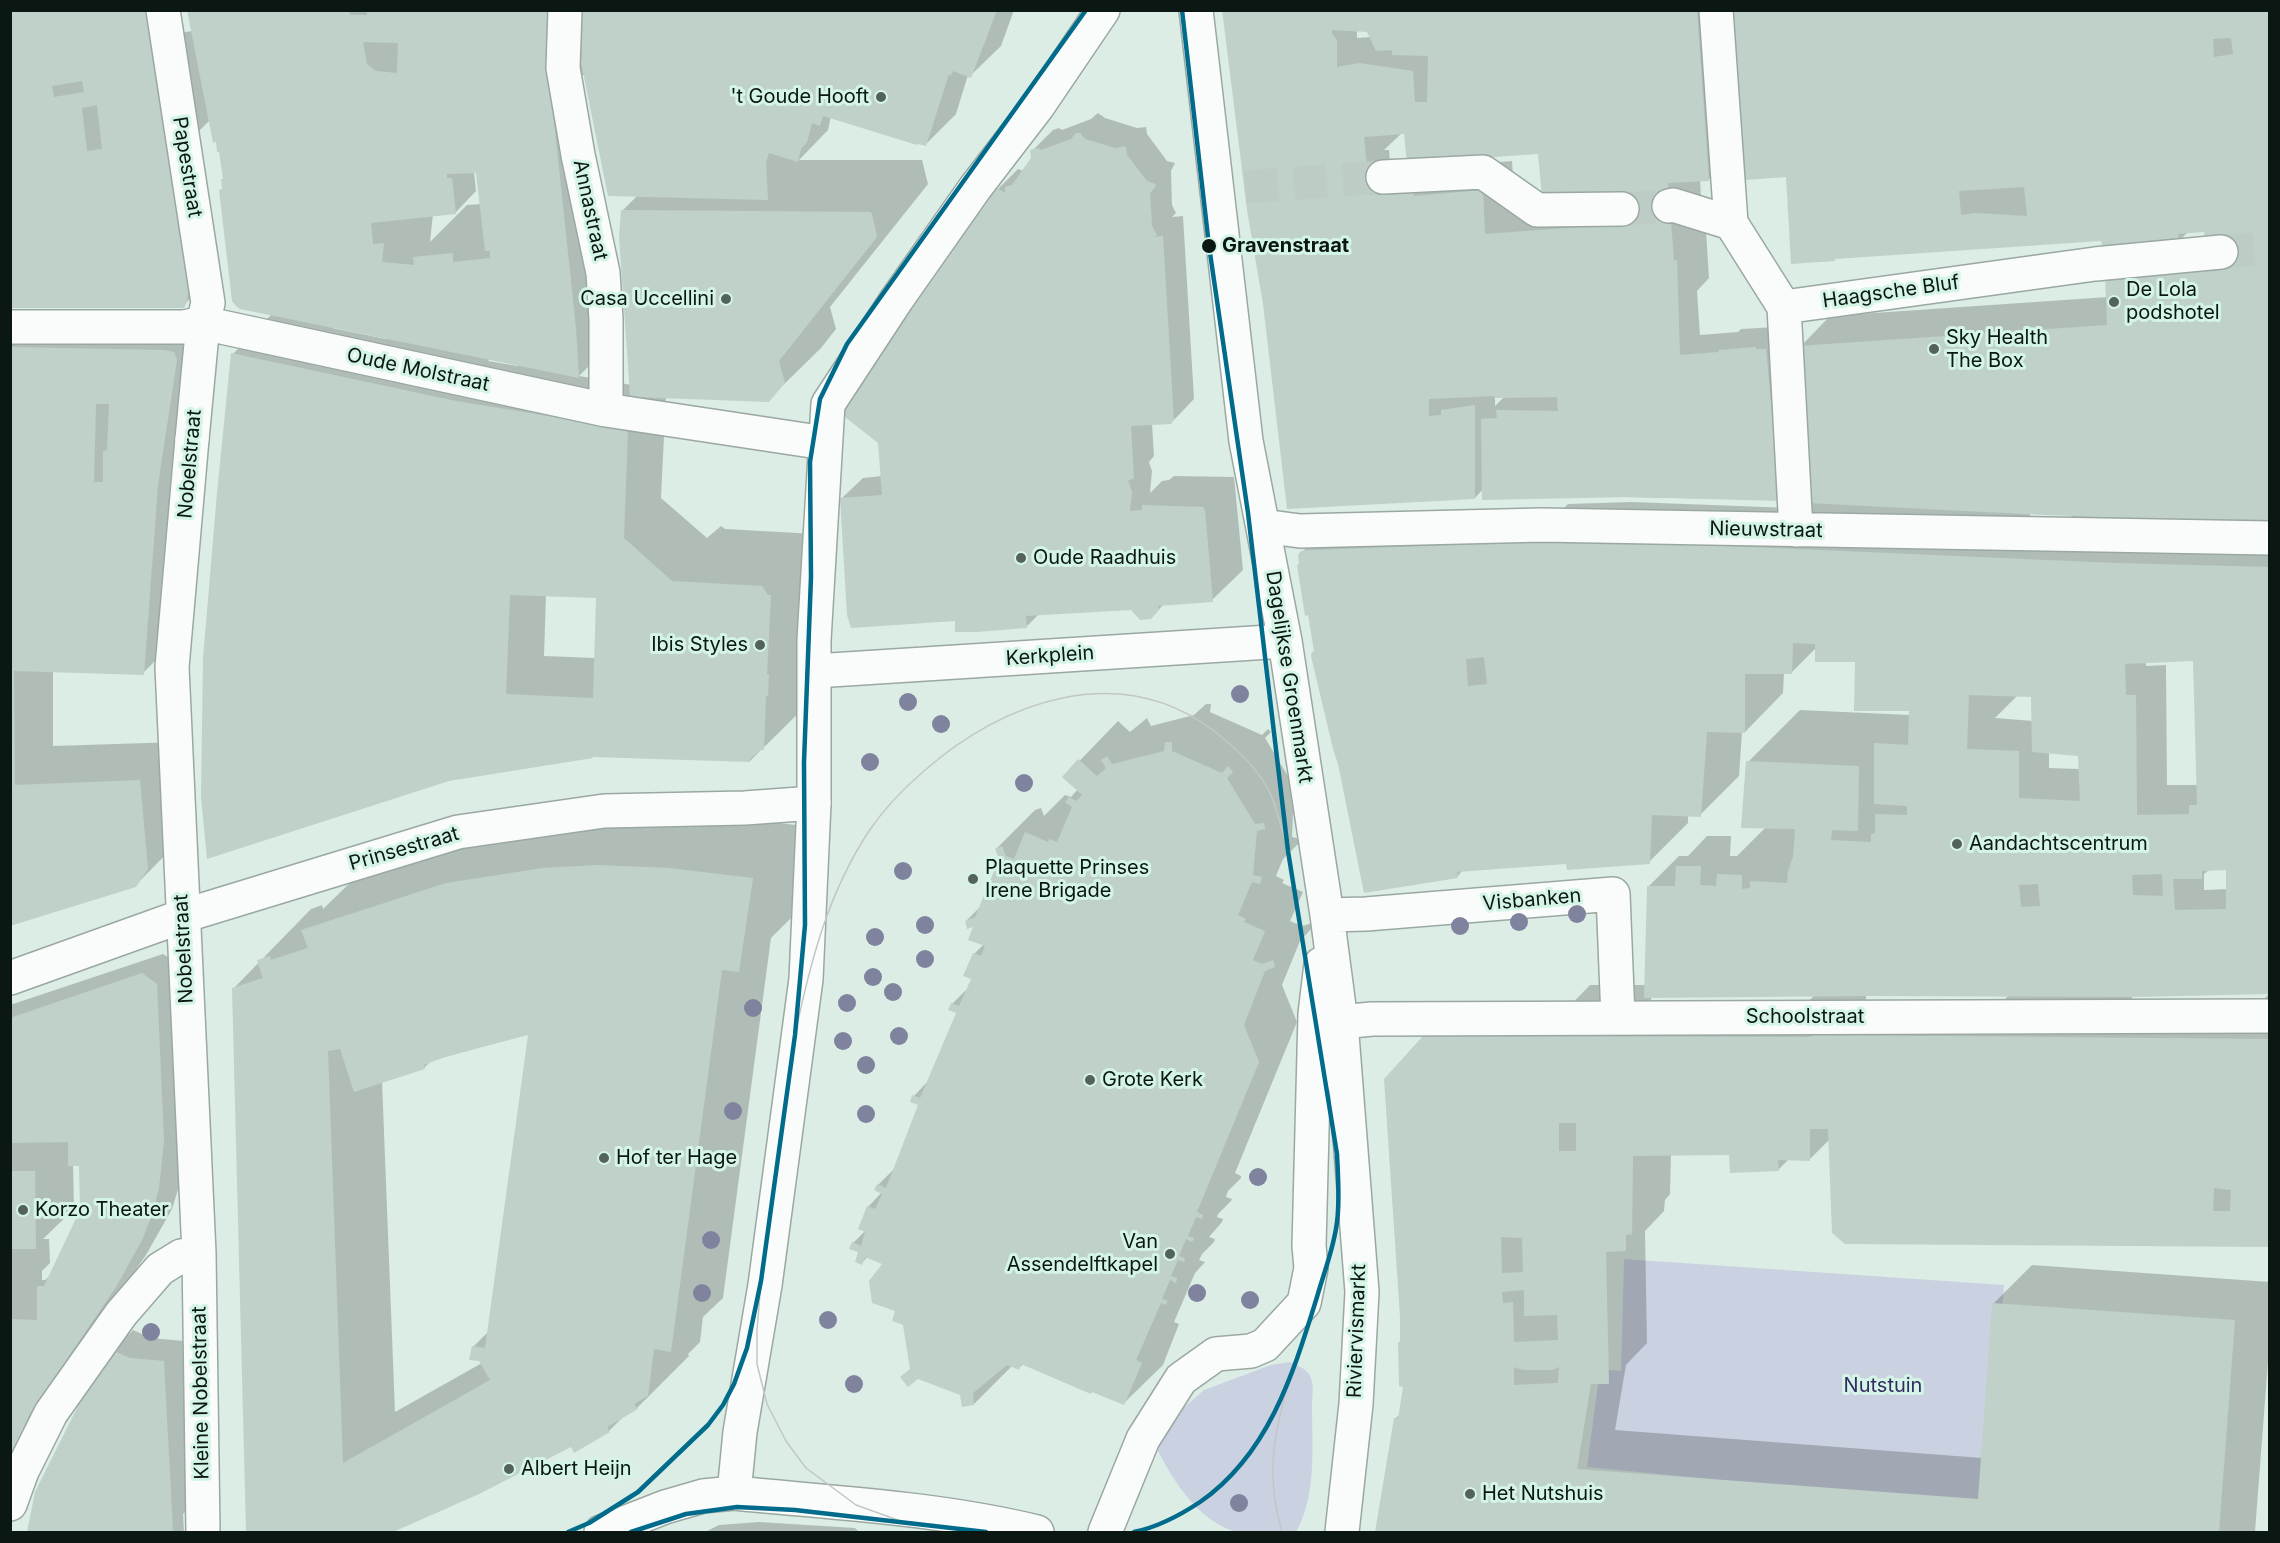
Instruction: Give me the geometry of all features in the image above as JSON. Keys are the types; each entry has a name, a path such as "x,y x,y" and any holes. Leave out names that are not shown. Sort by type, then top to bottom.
{"street":[{"name":"Papestraat","path":"163,10 208,301 203,323"},
{"name":"Annastraat","path":"565,10 563,68 578,155 603,273 606,319 606,410"},
{"path":"734,1494 740,1432 765,1285 806,979 814,803 814,640 828,404 897,299 975,188 1038,106 1103,10"},
{"name":"Dagelijkse Groenmarkt","path":"1196,10 1231,189 1246,441 1285,641 1327,915"},
{"path":"1716,10 1731,223 1784,307 1796,531"},
{"path":"1383,177 1483,172 1537,210 1622,209"},
{"path":"1669,206 1674,205 1731,223"},
{"name":"Haagsche Bluf","path":"1784,307 2095,264 2221,252"},
{"name":"Oude Molstraat","path":"10,327 183,327 203,323 606,410 825,443"},
{"name":"Nobelstraat","path":"199,1253 172,667 203,323"},
{"name":"Nieuwstraat","path":"1263,526 1300,531 1541,525 2270,538"},
{"name":"Kerkplein","path":"815,671 1285,641"},
{"name":"Prinsestraat","path":"10,978 183,916 458,832 604,811 745,808 814,803"},
{"name":"Visbanken","path":"1327,915 1366,914 1613,894 1618,1018"},
{"path":"1105,1533 1143,1439 1180,1379 1216,1354 1251,1351 1265,1345 1304,1303 1311,1268 1309,1246 1315,1014 1327,915"},
{"name":"Riviervismarkt","path":"1327,915 1341,1022 1362,1292 1356,1404 1342,1533"},
{"name":"Schoolstraat","path":"1341,1022 1372,1019 2270,1017"},
{"path":"10,1504 22,1471 51,1413 121,1314 160,1269 181,1256 199,1253"},
{"name":"Kleine Nobelstraat","path":"199,1253 203,1533"},
{"path":"601,1533 664,1507 703,1496 734,1494 926,1512 1001,1524 1037,1533"}],"green space":[{"name":"Nutstuin","path":"1624,1259 2004,1285 1988,1506 1587,1467 1600,1369 1621,1371"},
{"path":"1289,1362 1307,1372 1313,1385 1312,1470 1303,1518 1296,1532 1256,1534 1235,1532 1208,1517 1186,1496 1154,1443 1167,1422 1204,1390 1271,1365"}],"building":[{"path":"10,10 146,10 190,273 187,302 184,308 10,308","holes":["82,81 84,92 54,97 52,86","97,105 102,149 87,151 82,108"]},
{"path":"187,10 349,10 350,15 367,15 367,10 547,10 547,56 576,328 579,378 240,309 232,301 219,190 222,189 221,179 223,179 219,152 217,152 216,142 213,143","holes":["363,42 398,43 397,73 376,71 367,64","476,173 485,251 490,251 490,258 453,262 453,253 413,257 414,265 382,262 384,243 373,244 371,223 456,214 452,178 447,178 447,174"]},
{"path":"580,10 997,10 971,78 953,71 951,76 949,74 926,146 823,116 820,126 812,123 798,162 769,153 766,163 768,200 608,196 580,57"},
{"path":"1222,10 1697,10 1709,181 1668,183 1674,261 1677,260 1680,355 1756,347 1756,349 1766,349 1780,501 1631,497 1482,500 1481,419 1497,418 1496,410 1558,411 1557,397 1494,398 1494,396 1429,399 1429,416 1441,415 1441,410 1475,405 1475,499 1287,509 1263,304 1247,210","holes":["1332,30 1367,32 1376,51 1392,50 1392,55 1428,56 1427,102 1415,102 1413,71 1359,63 1337,67 1337,40","1404,134 1407,163 1538,154 1542,197 1620,191 1623,224 1485,234 1483,190 1414,196 1414,191 1370,195 1364,137"]},
{"path":"1733,10 2270,10 2270,523 1807,503 1798,346 2107,325 2105,275 2205,240 2204,232 2178,234 2179,243 2103,248 2101,241 1791,264 1786,177 1745,180","holes":["2231,38 2233,54 2214,57 2213,39","2024,187 2027,216 1976,213 1961,215 1959,191"]},
{"path":"1076,133 1080,133 1085,139 1115,148 1126,147 1127,155 1147,181 1156,186 1150,193 1152,226 1157,235 1153,237 1163,236 1174,421 1172,424 1131,426 1134,478 1128,481 1132,492 1130,511 1142,510 1142,505 1203,507 1213,602 1158,606 1159,610 1151,619 1140,620 1131,610 1026,616 1027,628 977,632 955,632 955,621 851,628 847,615 840,498 882,495 878,443 836,410 835,406 995,189 1005,193 1005,187 1012,185 1031,158 1030,150 1038,148 1041,150 1071,139"},
{"name":"Casa Uccellini","path":"621,210 870,212 877,237 779,361 785,383 769,402 632,397 630,395 619,237"},
{"path":"10,347 174,352 177,360 158,485 144,675 14,671 15,785 140,780 148,869 136,887 10,926","holes":["96,404 109,404 107,450 103,451 103,482 94,482"]},
{"path":"231,353 456,401 628,429 623,537 672,581 762,586 768,595 771,595 764,750 750,759 750,762 593,757 449,781 207,859 201,797 203,658","holes":["510,595 596,598 593,698 506,694"]},
{"path":"1592,540 2115,563 2270,567 2270,994 2136,997 1644,998 1647,886 1675,886 1676,866 1701,866 1700,885 1716,886 1717,874 1742,875 1742,889 1750,888 1750,881 1787,883 1793,857 1795,829 1741,828 1746,761 1859,766 1858,831 1832,830 1831,840 1871,842 1871,834 1875,833 1875,814 1907,815 1907,806 1874,804 1874,743 1908,745 1909,711 1854,711 1855,662 1815,662 1815,644 1793,643 1792,674 1745,674 1745,733 1707,732 1701,817 1652,815 1650,864 1567,870 1566,864 1457,872 1458,878 1364,893 1338,764 1311,656 1314,651 1308,615 1305,616 1297,565 1301,551","holes":["1484,657 1487,684 1468,686 1466,659","2193,661 2197,805 2189,805 2189,814 2137,815 2136,695 2126,695 2125,664","1969,695 2031,697 2032,752 2078,756 2080,801 2019,798 2019,751 1967,749","2226,870 2226,909 2175,910 2173,879 2202,879 2202,871","2162,874 2163,896 2133,895 2132,875","2038,884 2040,906 2021,907 2019,885"]},
{"name":"Grote Kerk","path":"1165,742 1172,742 1172,751 1222,773 1228,766 1233,772 1227,778 1255,824 1264,823 1265,829 1257,831 1253,875 1262,877 1260,884 1252,882 1238,915 1246,919 1244,922 1265,931 1253,960 1262,964 1273,960 1275,967 1265,971 1244,1025 1259,1062 1197,1212 1203,1215 1202,1219 1196,1217 1188,1236 1194,1238 1192,1242 1186,1239 1179,1256 1185,1258 1184,1262 1178,1260 1171,1276 1177,1278 1176,1283 1170,1280 1162,1299 1168,1301 1165,1305 1161,1303 1136,1360 1142,1363 1124,1405 1092,1392 1091,1394 1021,1364 1019,1370 1007,1365 973,1393 974,1405 962,1407 960,1395 918,1379 908,1387 900,1377 910,1369 903,1325 892,1321 895,1311 872,1303 869,1281 882,1264 865,1257 862,1265 855,1262 858,1252 849,1249 852,1242 861,1246 865,1232 858,1229 867,1206 875,1209 882,1194 874,1190 877,1184 886,1188 918,1105 910,1102 912,1095 920,1098 956,1013 948,1010 951,1003 959,1006 971,979 963,976 973,953 981,956 985,946 968,940 973,927 967,929 965,921 975,917 999,859 995,849 1002,846 1006,856 1014,859 1025,832 1048,842 1049,839 1057,842 1072,807 1065,802 1069,797 1076,801 1082,795 1062,777 1078,759 1097,776 1106,768 1101,760 1107,756 1112,764 1164,751"},
{"name":"Hof ter Hage","path":"598,865 669,868 753,878 739,972 722,970 671,1352 654,1349 648,1396 634,1404 638,1409 607,1427 610,1432 574,1453 571,1447 479,1494 393,1532 246,1532 232,988 263,978 257,960 270,956 271,960 308,948 301,930 446,883 543,868","holes":["528,1035 485,1348 472,1346 469,1360 479,1361 490,1380 343,1463 328,1051 340,1049 354,1092 425,1069 424,1065 445,1057"]},
{"path":"142,973 157,984 164,1141 159,1188 152,1215 142,1240 116,1287 30,1413 10,1458 10,1319 37,1320 37,1286 44,1286 80,1210 79,1166 68,1166 68,1142 10,1143 10,1018"},
{"path":"1814,1035 2270,1039 2270,1247 1845,1244 1832,1233 1828,1129 1810,1129 1810,1161 1778,1160 1779,1171 1730,1173 1729,1155 1633,1156 1632,1234 1626,1235 1626,1251 1606,1252 1609,1384 1591,1384 1577,1469 1978,1499 1992,1303 2235,1320 2219,1532 1375,1532 1394,1418 1398,1419 1403,1387 1399,1386 1400,1317 1384,1079 1423,1036 1809,1037","holes":["1559,1123 1576,1123 1576,1151 1559,1151","2214,1188 2231,1190 2230,1211 2213,1211","1501,1237 1522,1238 1523,1272 1502,1273","1524,1290 1524,1316 1557,1315 1558,1340 1514,1342 1513,1302 1503,1303 1502,1292","1514,1367 1523,1370 1552,1370 1559,1367 1558,1383 1514,1385"]},
{"name":"Korzo Theater","path":"10,1171 35,1171 36,1249 10,1249"},
{"path":"111,1350 130,1358 164,1361 173,1532 27,1532 35,1492 81,1400"}],"tunnel":[{"path":"1245,187 1383,177"},
{"path":"1622,209 1669,206"},
{"path":"2221,252 2270,248"}],"tram line":[{"path":"795,1035 822,929 842,879 869,831 909,784 924,771 956,746 990,725 1026,708 1064,698 1102,694 1140,697 1178,709 1214,731 1239,752 1253,768 1271,795 1288,851"},
{"path":"761,1281 757,1364 767,1404 786,1441 806,1468 856,1505 906,1523"},
{"path":"1282,1532 1274,1496 1273,1462 1277,1428 1286,1392"}],"transit line":[{"path":"568,1532 589,1523 638,1492 708,1425 723,1405 734,1384 747,1348 761,1281 795,1035 805,925 804,762 811,577 810,462 820,399 847,344 1086,10"},
{"path":"1134,1532 1168,1520 1200,1502 1224,1483 1244,1461 1261,1436 1288,1383 1308,1326 1336,1232 1338,1205 1337,1154 1288,851 1248,513 1209,246 1182,10"},
{"path":"631,1532 686,1514 737,1507 795,1510 986,1532"}],"place":[{"name":"'t Goude Hooft","path":"881,97"},
{"name":"Gravenstraat","path":"1209,246"},
{"name":"Casa Uccellini","path":"726,299"},
{"name":"De Lola podshotel","path":"2114,302"},
{"name":"Sky Health The Box","path":"1934,349"},
{"name":"Oude Raadhuis","path":"1021,558"},
{"name":"Ibis Styles","path":"760,645"},
{"name":"Aandachtscentrum","path":"1957,844"},
{"name":"Plaquette Prinses Irene Brigade","path":"973,879"},
{"name":"Grote Kerk","path":"1090,1080"},
{"name":"Hof ter Hage","path":"604,1158"},
{"name":"Korzo Theater","path":"23,1210"},
{"name":"Van Assendelftkapel","path":"1170,1254"},
{"name":"Albert Heijn","path":"509,1469"},
{"name":"Het Nutshuis","path":"1470,1494"}]}
